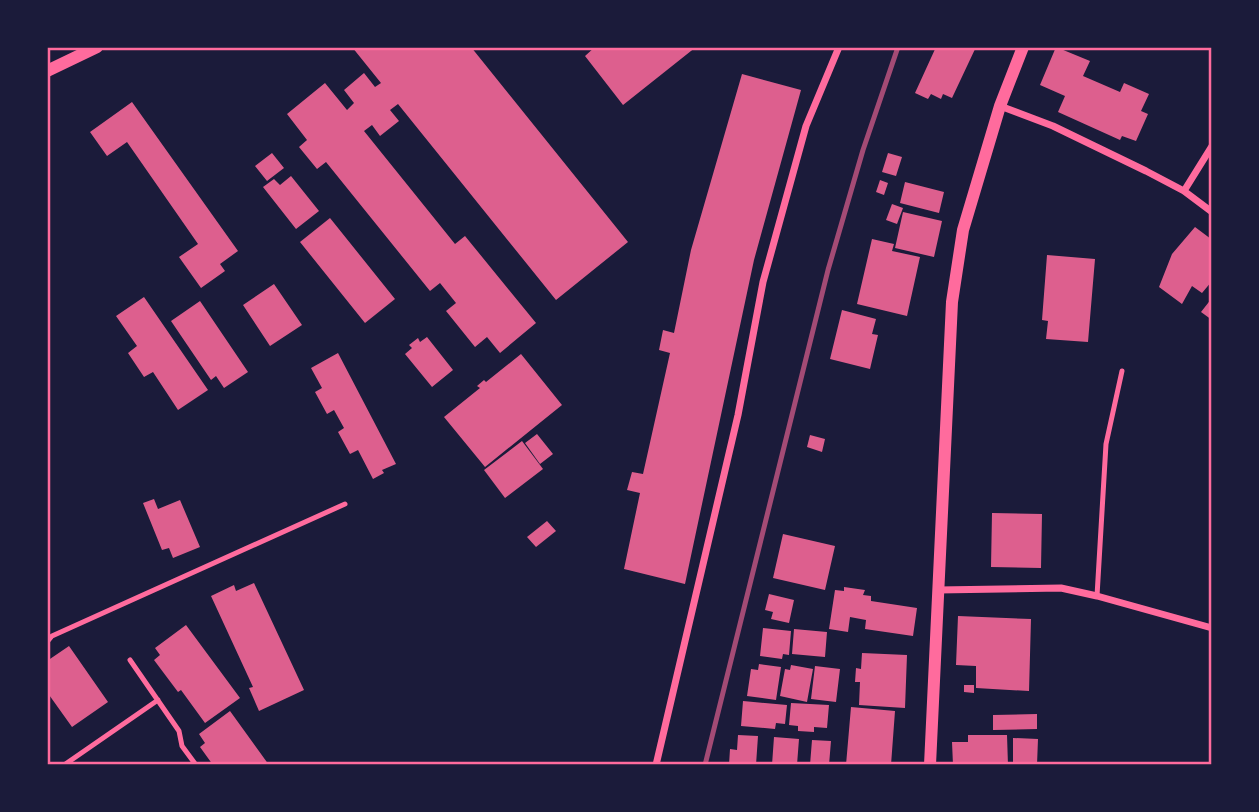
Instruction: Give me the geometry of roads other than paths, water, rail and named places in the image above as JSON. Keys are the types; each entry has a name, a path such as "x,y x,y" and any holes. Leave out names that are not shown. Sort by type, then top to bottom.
{"street":[{"path":"47,71 97,47"},
{"path":"656,765 736,428 762,282 806,126 839,47"},
{"path":"930,765 952,302 963,230 1000,106 1023,47"},
{"path":"1000,106 1053,126 1184,191 1212,212"},
{"path":"1184,191 1212,146"},
{"path":"938,590 1061,588 1212,628"}],"lane":[{"path":"1097,596 1106,444 1122,371"},
{"path":"47,642 52,636 345,504"},
{"path":"130,660 179,732 182,746 196,765"},
{"path":"64,765 158,700"}],"railway":[{"path":"705,765 828,270 863,150 898,47"}]}
